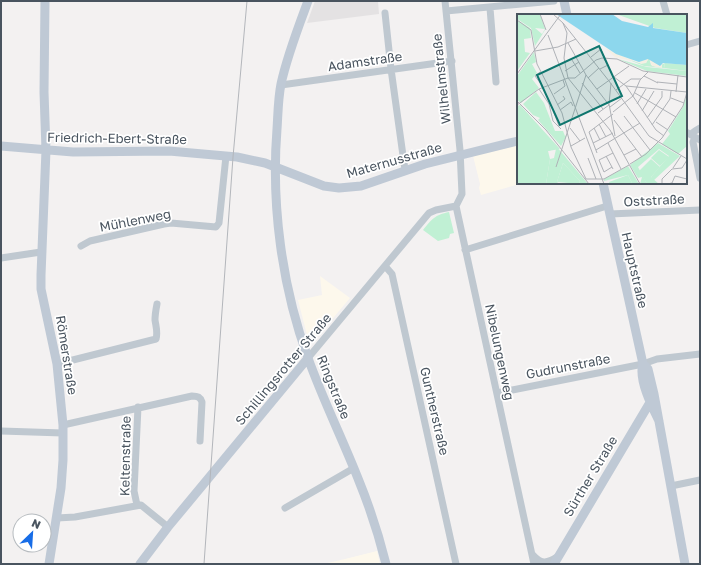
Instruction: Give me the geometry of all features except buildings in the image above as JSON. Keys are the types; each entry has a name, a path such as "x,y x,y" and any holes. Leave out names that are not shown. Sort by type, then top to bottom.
{"street":[{"name":"Römerstraße","path":"45,1 44,92 46,150 41,252 41,289 57,364 63,429 62,481 49,564"},
{"name":"Ringstraße","path":"308,1 282,84 278,116 275,166 277,207 285,266 294,312 308,358 354,468 368,506 386,564"},
{"name":"Wilhelmstraße","path":"445,1 459,128 460,155"},
{"path":"446,11 554,1"},
{"path":"564,1 567,14"},
{"path":"663,1 667,14"},
{"path":"490,8 496,82"},
{"path":"385,13 391,70 406,170"},
{"path":"687,45 700,41"},
{"name":"Adamstraße","path":"282,84 452,61"},
{"path":"700,128 695,131 693,136 700,178"},
{"name":"Maternusstraße","path":"230,157 258,161 275,166 324,186 339,188 366,184 406,170 517,141"},
{"name":"Friedrich-Ebert-Straße","path":"1,146 73,152 169,151 230,157"},
{"name":"Nibelungenweg","path":"460,155 462,194 456,206 534,564"},
{"name":"Mühlenweg","path":"81,246 90,241 164,224 171,223 214,227 218,225 230,157"},
{"name":"Hauptstraße","path":"603,184 643,364 642,375 645,388 645,397 642,415"},
{"name":"Schillingsrotter Straße","path":"140,564 308,358 431,212 456,206"},
{"name":"Oststraße","path":"466,250 608,210 700,210"},
{"path":"1,258 41,252"},
{"name":"Guntherstraße","path":"385,266 392,274 456,564"},
{"path":"57,364 156,339 157,331 155,311 157,304"},
{"name":"Gudrunstraße","path":"497,393 643,364 657,359 700,354"},
{"name":"Hauptstraße","path":"643,364 648,369 652,398"},
{"name":"Hauptstraße","path":"645,388 652,398"},
{"name":"Keltenstraße","path":"1,431 63,429 138,407 197,396 201,398 202,402 200,441"},
{"path":"652,398 659,421 685,564"},
{"name":"Sürther Straße","path":"556,561 652,398"},
{"name":"Keltenstraße","path":"137,505 134,491 138,407"},
{"path":"642,415 653,415 659,421"},
{"path":"285,508 354,468"},
{"path":"671,486 700,480"},
{"path":"57,518 75,518 141,505 168,528"},
{"path":"532,554 537,560 544,562 556,561"}],"shaded area":[{"path":"315,1 378,1 379,14 307,23"},
{"path":"517,144 517,184 520,184 481,195 479,188 480,184 473,156"},
{"path":"320,276 350,298 313,342 308,339 298,300 322,295"},
{"path":"377,551 380,564 323,564 345,559"}],"green space":[{"path":"449,212 454,233 450,234 449,238 438,241 423,230 434,218"}],"tram line":[{"path":"204,564 233,157 247,1"}]}
